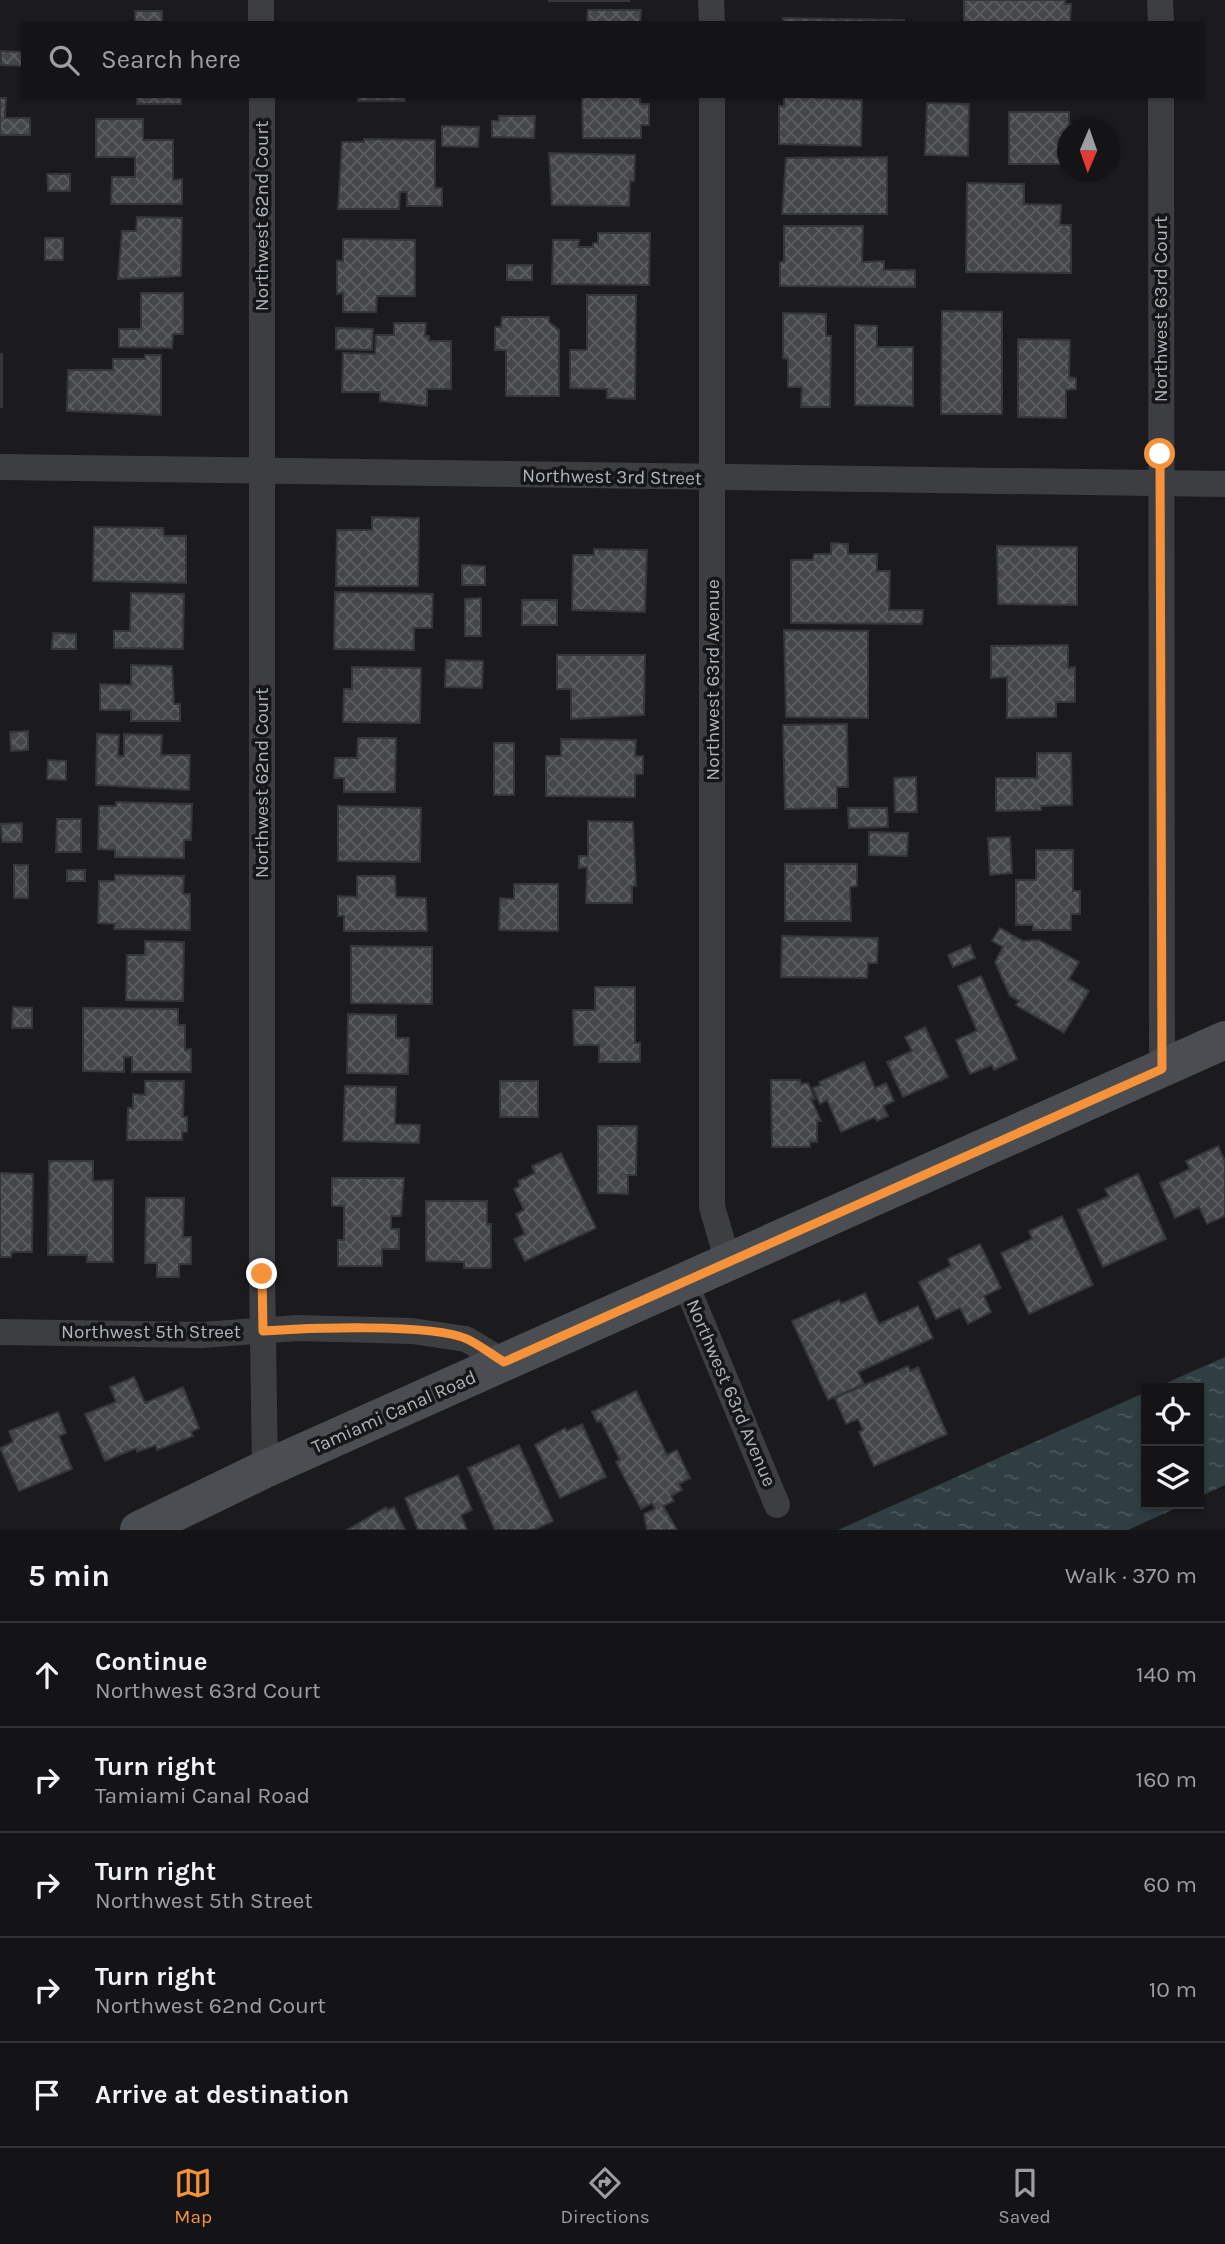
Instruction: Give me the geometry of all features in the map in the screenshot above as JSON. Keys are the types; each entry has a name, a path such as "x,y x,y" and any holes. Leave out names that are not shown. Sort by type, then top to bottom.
{"street":[{"path":"261,0 261,21"},
{"path":"712,0 712,21"},
{"path":"1160,0 1160,21"},
{"name":"Northwest 62nd Court","path":"262,98 265,1469"},
{"name":"Northwest 63rd Avenue","path":"712,98 712,1207 728,1262"},
{"name":"Northwest 63rd Court","path":"1161,98 1162,1069"},
{"name":"Northwest 3rd Street","path":"0,467 713,479 1225,484"},
{"name":"Tamiami Canal Road","path":"139,1530 265,1469 1225,1040"},
{"name":"Northwest 63rd Avenue","path":"685,1282 777,1505"},
{"name":"Northwest 5th Street","path":"0,1332 202,1335 311,1328 440,1334 466,1339 504,1362"}],"water":[{"path":"1225,1357 1225,1485 1204,1495 1204,1383 1166,1383"},
{"path":"1141,1394 1141,1509 1174,1509 1128,1530 838,1530"}],"building":[{"path":"629,0 629,1 549,1"},
{"path":"964,0 1065,0 1065,4 1071,4 1070,21 964,21"},
{"path":"588,10 641,10 640,21 587,21"},
{"path":"135,11 162,11 162,21 135,21"},
{"path":"783,18 904,20 904,21 783,21"},
{"path":"1,51 21,52 21,66 1,65"},
{"path":"0,98 6,98 5,118 30,118 30,135 0,135"},
{"path":"137,98 181,98 181,104 137,104"},
{"path":"358,98 404,98 405,101 358,101"},
{"path":"582,98 640,98 640,104 649,104 649,125 641,125 641,138 583,138"},
{"path":"784,98 862,100 861,146 779,144 779,106 784,106"},
{"path":"927,103 969,104 968,156 925,155"},
{"path":"1009,112 1069,112 1069,119 1057,119 1057,164 1009,164"},
{"path":"499,116 535,116 534,138 492,137 492,121 499,121"},
{"path":"96,119 143,119 143,140 173,140 173,180 182,179 182,204 111,204 112,177 135,177 135,157 96,157"},
{"path":"442,126 479,127 478,147 442,146"},
{"path":"364,139 435,140 435,188 442,188 442,206 407,206 407,192 400,192 399,209 338,209 342,142 364,142"},
{"path":"549,153 635,155 629,206 552,205"},
{"path":"887,157 887,214 782,214 786,158"},
{"path":"47,174 70,174 70,191 48,191"},
{"path":"967,183 1024,184 1024,204 1061,205 1060,225 1071,225 1071,273 966,272"},
{"path":"137,217 182,218 181,276 118,279 122,231 136,231"},
{"path":"784,226 863,226 862,262 884,261 884,270 915,270 915,287 780,286 780,262 784,262"},
{"path":"598,233 650,233 649,285 552,284 553,240 579,240 578,247 593,247 593,243 598,243"},
{"path":"45,238 63,238 63,260 45,260"},
{"path":"343,239 415,240 415,296 377,296 376,312 343,312 343,293 337,294 337,261 343,261"},
{"path":"507,265 532,265 532,280 507,280"},
{"path":"141,293 183,293 183,334 173,334 172,348 119,347 119,329 141,329"},
{"path":"587,295 636,295 635,399 607,398 607,389 570,388 570,350 587,350"},
{"path":"942,311 1002,312 1002,414 941,414"},
{"path":"783,313 826,314 826,336 831,336 830,407 801,407 802,387 788,387 788,359 783,358"},
{"path":"502,317 549,317 549,322 559,330 559,396 506,396 506,350 495,350 495,327 501,327"},
{"path":"394,323 426,323 425,336 429,336 429,341 451,341 451,389 427,389 427,406 380,401 380,392 342,392 343,353 375,354 376,335 394,335"},
{"path":"855,325 877,326 877,347 913,347 913,406 855,405"},
{"path":"336,328 373,329 372,350 336,349"},
{"path":"1018,339 1070,340 1069,377 1076,378 1076,389 1066,390 1066,418 1018,417"},
{"path":"2,354 2,407 0,407"},
{"path":"145,355 161,355 161,415 67,411 68,370 113,370 113,359 145,359"},
{"path":"372,517 419,518 418,586 336,586 337,530 372,530"},
{"path":"94,527 163,528 164,536 186,536 186,583 93,581"},
{"path":"831,543 848,544 848,554 877,554 877,571 890,571 889,610 923,610 922,624 791,623 791,560 813,560 814,554 831,554"},
{"path":"997,546 1077,547 1077,605 998,604"},
{"path":"594,549 647,550 645,612 572,610 573,555 594,555"},
{"path":"462,565 485,566 485,585 462,585"},
{"path":"335,592 433,594 432,628 414,628 414,650 334,649"},
{"path":"131,593 184,594 183,649 114,648 114,631 130,631"},
{"path":"481,598 481,636 465,636 465,599"},
{"path":"522,600 557,600 557,625 522,625"},
{"path":"784,630 868,631 868,718 786,717"},
{"path":"53,633 76,634 76,649 52,649"},
{"path":"1068,645 1068,668 1075,667 1075,702 1056,702 1056,717 1007,718 1007,677 991,678 991,646"},
{"path":"557,655 645,655 644,715 571,719 571,689 557,689"},
{"path":"446,660 483,661 482,688 445,687"},
{"path":"131,665 172,666 174,704 180,704 180,721 131,721 131,710 100,710 100,684 131,685"},
{"path":"352,667 421,668 420,723 343,722 344,689 352,689"},
{"path":"847,724 848,787 837,787 837,808 785,809 783,725"},
{"path":"28,731 28,750 11,751 10,732"},
{"path":"97,734 119,735 118,756 124,756 124,734 162,735 161,755 190,755 189,790 96,785"},
{"path":"358,738 396,738 395,792 344,792 344,778 334,778 335,758 357,758"},
{"path":"561,739 636,740 635,756 643,756 643,774 635,774 635,797 546,796 546,756 561,756"},
{"path":"494,743 514,743 514,795 494,795"},
{"path":"1037,753 1071,753 1072,805 1041,806 1041,810 996,811 996,778 1037,778"},
{"path":"48,760 66,761 66,780 47,779"},
{"path":"916,777 917,812 895,812 894,778"},
{"path":"116,802 192,804 191,840 184,840 184,858 115,857 115,850 98,849 99,806 116,806"},
{"path":"338,806 421,808 420,862 338,861"},
{"path":"848,808 887,808 888,827 849,828"},
{"path":"57,819 81,819 81,852 56,852"},
{"path":"588,821 633,822 636,886 632,886 632,903 586,903 587,867 579,868 579,856 588,856"},
{"path":"22,823 22,842 2,842 1,824"},
{"path":"869,832 908,833 907,856 869,855"},
{"path":"1010,837 1012,873 990,875 988,838"},
{"path":"1036,850 1073,850 1073,891 1080,891 1080,914 1071,914 1071,930 1033,930 1033,925 1016,925 1016,880 1036,880"},
{"path":"785,864 857,864 857,886 850,887 851,921 785,921"},
{"path":"14,865 28,865 28,898 14,898"},
{"path":"67,870 85,870 85,881 67,881"},
{"path":"115,875 184,876 183,894 190,894 190,930 114,929 115,924 98,923 99,881 115,881"},
{"path":"357,876 395,876 396,897 426,898 427,931 344,931 344,916 338,916 338,896 357,897"},
{"path":"514,884 558,884 558,931 499,930 500,898 514,899"},
{"path":"1000,928 1023,941 1039,940 1079,962 1069,979 1089,991 1064,1033 1016,1005 1019,1001 1010,996 995,962 1003,947 992,941"},
{"path":"782,936 878,938 877,963 868,963 867,978 781,977"},
{"path":"145,941 184,942 183,1001 126,1000 127,955 145,955"},
{"path":"970,945 975,958 953,967 948,955"},
{"path":"351,946 432,947 432,1004 351,1003"},
{"path":"981,976 1017,1059 994,1070 992,1065 970,1074 956,1040 977,1031 958,986"},
{"path":"595,987 635,987 635,1043 640,1043 640,1062 599,1062 599,1045 574,1045 573,1010 595,1010"},
{"path":"13,1007 32,1008 32,1028 12,1028"},
{"path":"83,1008 178,1009 178,1025 185,1025 185,1050 191,1049 191,1072 132,1072 132,1057 124,1057 124,1072 83,1071"},
{"path":"348,1014 396,1015 396,1038 409,1038 408,1074 347,1073"},
{"path":"925,1027 948,1077 903,1097 887,1062 912,1051 905,1037"},
{"path":"864,1062 875,1088 886,1083 894,1101 883,1106 888,1116 877,1121 875,1117 841,1132 827,1100 820,1104 813,1088 821,1085 819,1082"},
{"path":"771,1080 800,1080 801,1084 808,1083 815,1099 811,1099 821,1121 817,1121 817,1142 810,1142 810,1147 772,1147"},
{"path":"145,1081 184,1081 183,1117 187,1117 187,1132 182,1132 182,1140 127,1140 128,1108 133,1108 133,1094 145,1095"},
{"path":"500,1081 538,1081 538,1117 500,1117"},
{"path":"345,1086 396,1087 395,1124 420,1125 419,1143 343,1141"},
{"path":"598,1126 637,1126 636,1175 628,1175 628,1194 598,1193"},
{"path":"1218,1146 1225,1161 1225,1216 1207,1224 1199,1207 1175,1218 1160,1183 1190,1169 1186,1161"},
{"path":"561,1153 596,1228 525,1261 514,1239 525,1234 516,1214 524,1210 514,1189 520,1186 518,1181 535,1173 532,1166"},
{"path":"49,1161 93,1161 93,1181 113,1180 113,1262 87,1262 87,1255 48,1255"},
{"path":"0,1173 33,1174 32,1252 12,1252 11,1257 0,1257"},
{"path":"1138,1174 1166,1239 1103,1267 1078,1210 1109,1196 1105,1189"},
{"path":"332,1178 404,1178 401,1216 391,1216 391,1229 399,1229 399,1249 382,1249 382,1266 338,1266 338,1240 344,1240 344,1206 332,1206"},
{"path":"146,1198 184,1198 183,1237 191,1237 191,1264 179,1264 179,1277 157,1277 157,1263 145,1263"},
{"path":"426,1201 487,1201 487,1224 491,1224 491,1268 464,1268 464,1262 426,1261"},
{"path":"1062,1216 1093,1285 1029,1314 1001,1253 1032,1239 1029,1231"},
{"path":"980,1244 1001,1288 984,1296 991,1312 968,1324 960,1308 936,1319 919,1282 951,1266 948,1259"},
{"path":"865,1293 879,1324 918,1306 933,1338 858,1372 864,1384 828,1400 792,1321 839,1300 841,1304"},
{"path":"908,1366 910,1371 918,1367 947,1434 874,1466 859,1432 863,1430 858,1419 846,1424 835,1398"},
{"path":"134,1377 145,1403 183,1387 199,1428 191,1432 193,1436 157,1450 156,1445 137,1452 136,1448 105,1461 85,1414 116,1402 110,1387"},
{"path":"636,1391 667,1455 677,1450 690,1478 679,1484 682,1490 671,1496 674,1501 663,1506 677,1530 647,1530 644,1514 655,1509 652,1503 641,1509 616,1462 620,1460 601,1421 597,1422 592,1412"},
{"path":"58,1412 66,1433 59,1436 72,1469 19,1491 0,1448 13,1442 9,1431"},
{"path":"582,1424 606,1477 560,1498 535,1445 565,1428 567,1431"},
{"path":"519,1445 553,1521 533,1530 495,1530 468,1468"},
{"path":"458,1475 472,1510 461,1515 467,1530 418,1530 405,1498"},
{"path":"386,1507 388,1510 394,1507 405,1530 347,1530"}],"route":[{"path":"262,1274 263,1331 298,1328 440,1334 466,1339 504,1362 1162,1069 1160,454"}]}
